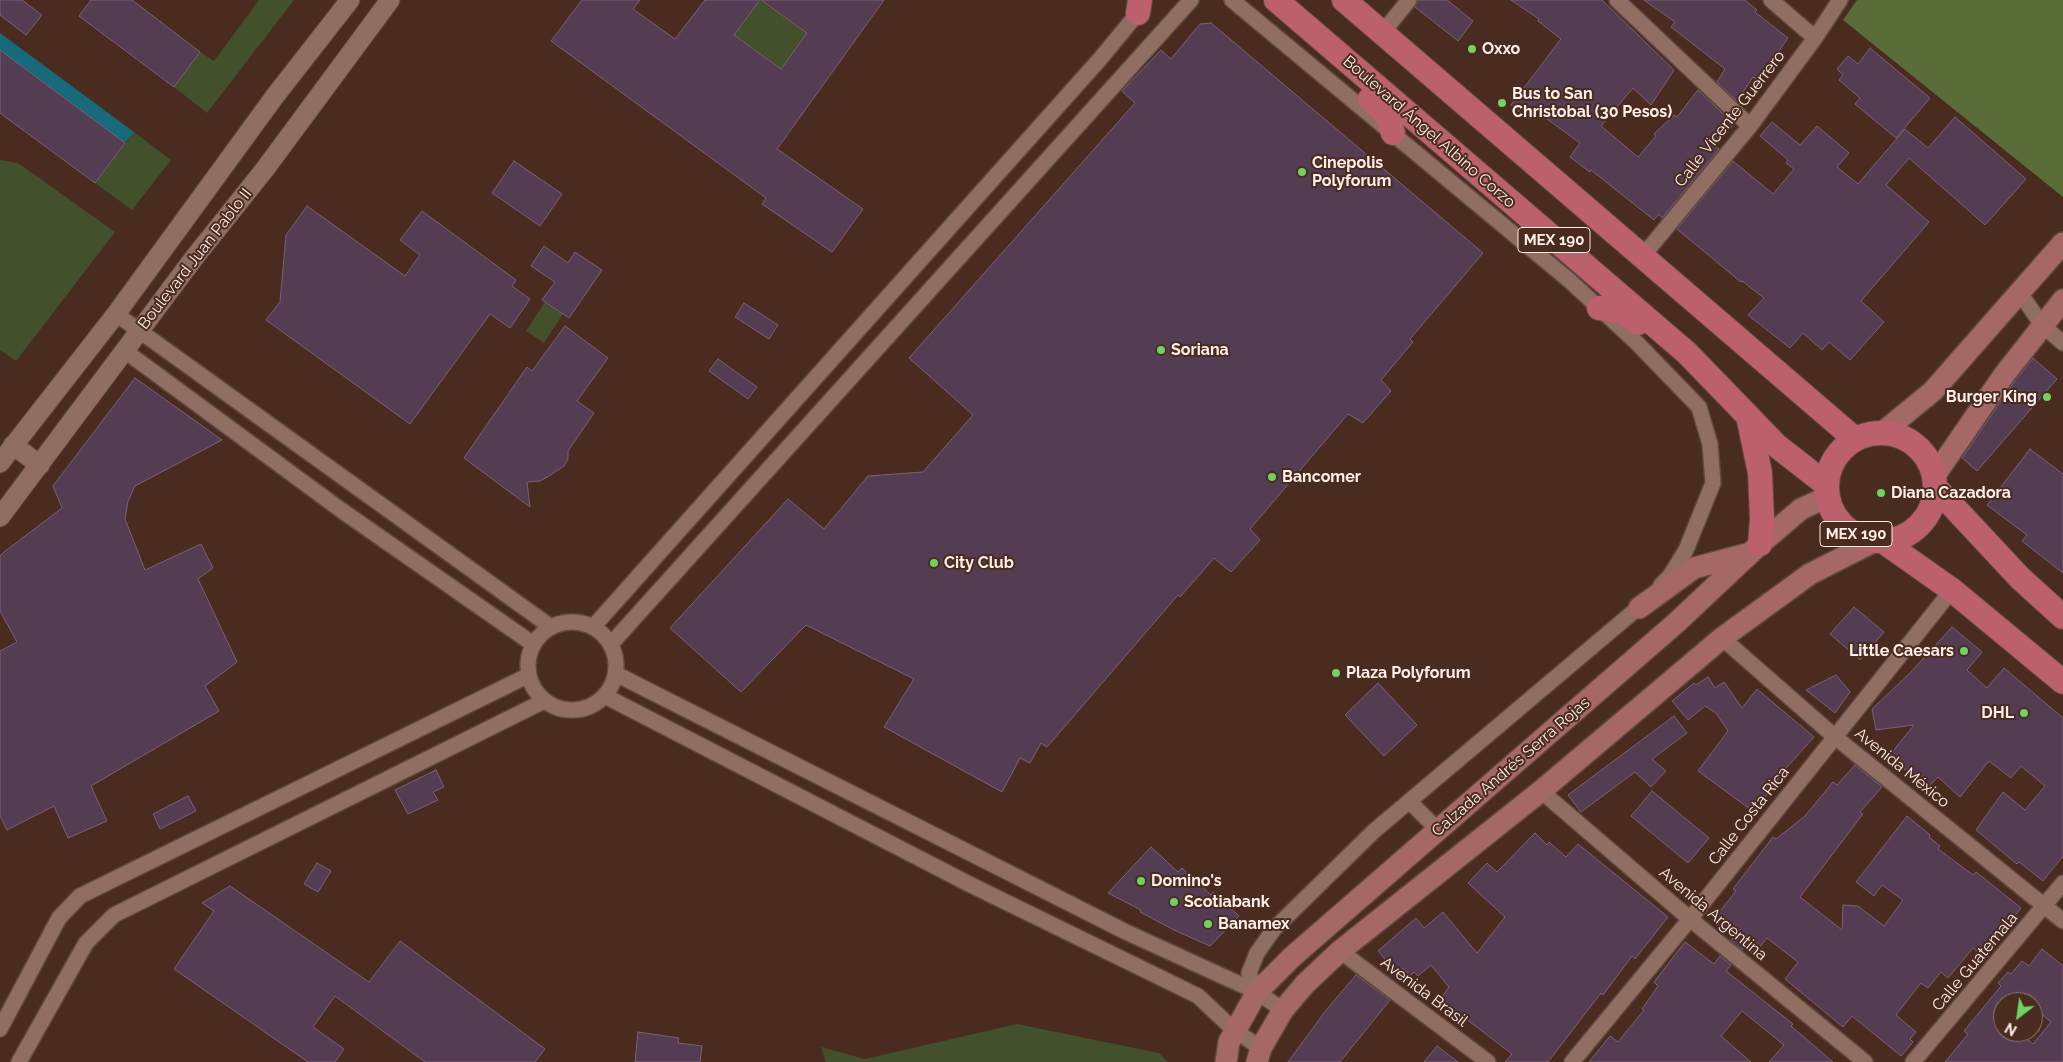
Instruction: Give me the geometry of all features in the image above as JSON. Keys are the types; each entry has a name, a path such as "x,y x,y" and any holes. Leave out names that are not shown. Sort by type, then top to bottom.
{"main road":[{"name":"Boulevard Ángel Albino Corzo","path":"1276,0 1687,353 1777,446 1827,491"},
{"name":"MEX 190","path":"1344,0 1855,439"},
{"path":"1352,66 1353,80 1356,86 1387,115 1393,133"},
{"path":"1827,491 1831,464 1842,448 1855,439 1883,432 1933,390 2063,243"},
{"path":"1934,483 2004,375 2063,300"},
{"path":"1599,308 1621,311 1654,334 1671,340"},
{"path":"1638,608 1694,568 1755,548 1760,473 1748,416"},
{"path":"1883,432 1906,439 1925,455 1934,483 2020,578 2063,617"},
{"name":"MEX 190","path":"1879,541 1894,540 1913,532 1927,516 1935,498 1934,483"},
{"name":"MEX 190","path":"1827,491 1839,521 1854,533 1879,541 1952,590 2063,682"},
{"name":"Calzada Andrés Serra Rojas","path":"1226,1062 1229,1042 1234,1030 1257,992 1292,957 1676,623 1755,548 1801,509 1827,491"},
{"name":"Calzada Andrés Serra Rojas","path":"1259,1055 1283,1010 1305,984 1340,951 1541,791 1722,638 1810,574 1879,541"},
{"path":"1438,830 1461,855"}],"street":[{"name":"Boulevard Juan Pablo II","path":"0,463 116,314 275,96 350,0"},
{"name":"Boulevard Juan Pablo II","path":"0,517 126,351 139,330 265,169 390,0"},
{"path":"611,644 1191,0"},
{"path":"1232,0 1570,281 1636,342 1699,406 1710,444 1713,483 1686,550 1670,576 1638,608 1576,658 1374,831 1274,929 1257,953 1249,973 1257,992"},
{"path":"1383,32 1409,0"},
{"path":"1617,0 1750,126"},
{"path":"1771,0 1815,38"},
{"name":"Calle Vicente Guerrero","path":"1642,256 1750,126 1815,38 1840,0"},
{"path":"594,627 1100,59 1142,4"},
{"path":"2020,292 2042,325 2063,343"},
{"path":"116,314 551,627"},
{"path":"126,351 341,510 533,644"},
{"path":"13,445 40,465"},
{"name":"Calle Costa Rica","path":"1572,1062 1690,919 1952,590"},
{"path":"573,621 594,627 611,644 617,659 616,674 605,696 595,705 578,711 560,710 544,701 535,692 528,676 528,660 533,644 551,627 560,622 573,621"},
{"name":"Avenida México","path":"1722,638 1835,737 2063,921"},
{"path":"616,674 1118,928 1257,992 1283,1010"},
{"path":"0,1029 59,918 80,896 528,676"},
{"path":"605,696 963,880 1198,996 1259,1055"},
{"path":"19,1062 86,943 114,915 544,701"},
{"name":"Avenida Argentina","path":"1541,791 1690,919 1865,1062"},
{"path":"1409,802 1438,830"},
{"name":"Calle Guatemala","path":"1913,1062 2063,883"},
{"name":"Avenida Brasil","path":"1340,951 1488,1062"}],"green space":[{"path":"259,0 294,0 207,113 174,87 200,52 214,61"},
{"path":"760,0 807,33 781,69 734,35"},
{"path":"1857,0 2063,0 2063,197 1843,20"},
{"path":"134,132 171,160 132,210 95,183"},
{"path":"0,160 18,163 115,232 16,361 0,350"},
{"path":"545,302 563,314 544,343 526,331"},
{"path":"1017,1024 1159,1053 1168,1062 826,1062 821,1047 865,1059"}],"water":[{"path":"0,33 134,132 125,143 0,50"}],"building":[{"path":"0,0 22,0 42,15 26,35 0,15"},
{"path":"91,0 132,0 200,52 174,87 79,16"},
{"path":"582,0 640,0 633,9 675,39 705,0 760,0 734,35 781,69 807,33 761,0 884,0 777,149 863,209 832,252 762,204 766,198 551,41"},
{"path":"1418,0 1447,0 1473,21 1458,41 1415,7"},
{"path":"1511,0 1602,0 1674,70 1651,105 1633,88 1601,126 1638,157 1656,136 1654,134 1674,115 1677,117 1698,90 1734,124 1715,146 1719,149 1662,218 1659,214 1654,220 1591,170 1590,172 1570,157 1580,143 1536,111 1529,119 1511,105 1561,39 1538,21 1539,19"},
{"path":"1644,0 1745,0 1757,10 1755,12 1788,38 1758,80 1753,77 1737,101 1717,82 1725,69 1671,27 1675,22"},
{"path":"1211,23 1483,253 1410,339 1413,342 1381,380 1391,391 1363,423 1348,414 1250,529 1260,540 1231,572 1214,558 1180,597 1178,595 1047,747 1041,743 1030,763 1020,758 1002,792 884,727 914,679 806,625 741,692 670,628 788,499 824,529 868,476 923,472 973,415 909,358 1135,103 1122,91 1161,50 1171,59 1200,24"},
{"path":"1870,48 1930,98 1896,138 1855,104 1860,98 1839,80 1843,75 1837,69 1848,56 1858,64"},
{"path":"0,50 125,143 95,183 0,113"},
{"path":"1955,117 2026,179 1985,225 1909,158 1886,185 1929,222 1861,301 1884,322 1850,360 1829,342 1822,350 1803,333 1790,348 1748,315 1764,298 1741,282 1677,229 1733,161 1773,194 1794,169 1786,163 1788,160 1760,136 1772,122 1800,145 1817,126 1849,153 1837,167 1858,184 1905,129 1928,148"},
{"path":"514,161 562,194 540,226 492,193"},
{"path":"307,206 405,276 420,255 400,240 422,211 516,280 512,286 530,299 510,328 490,314 410,424 266,320 280,302 286,235"},
{"path":"544,246 568,263 575,252 602,270 569,318 542,300 555,282 531,266"},
{"path":"744,303 778,325 769,339 735,317"},
{"path":"565,326 608,358 577,401 594,413 568,451 568,459 564,466 540,481 527,482 530,507 464,458 527,367 532,371"},
{"path":"2033,358 2057,379 1977,471 1962,458 2014,382"},
{"path":"718,359 757,387 748,399 709,371"},
{"path":"135,378 222,440 135,486 128,501 125,519 145,570 201,544 213,568 198,579 237,662 205,686 219,711 91,786 107,821 68,838 54,806 7,830 0,816 0,651 17,642 0,611 0,556 62,508 53,486"},
{"path":"2030,449 2063,474 2063,573 2022,541 2027,535 1987,505"},
{"path":"1854,607 1884,632 1860,660 1830,634"},
{"path":"1952,627 1982,652 1967,670 1987,688 2004,668 2063,718 2063,856 2043,881 2019,862 2017,864 1976,830 2003,792 2025,810 2045,786 2021,766 2011,778 1989,761 1960,797 1938,777 1927,788 1889,756 1914,725 1876,730 1872,709 1910,673"},
{"path":"1836,675 1850,692 1835,713 1806,690"},
{"path":"1708,677 1715,688 1724,682 1742,708 1757,689 1814,737 1787,767 1754,812 1698,771 1728,731 1716,713 1705,706 1688,720 1672,701 1694,683 1696,685"},
{"path":"1378,683 1417,725 1384,756 1345,715"},
{"path":"1674,716 1687,733 1652,759 1666,771 1651,787 1635,772 1581,812 1568,795"},
{"path":"1855,765 1882,787 1860,812 1863,814 1800,897 1842,930 1843,905 1858,906 1884,926 1903,900 1882,885 1874,896 1856,882 1907,816 1930,835 1929,837 1940,846 1938,849 1973,875 1976,872 2021,908 1982,955 1973,948 1948,978 1941,972 1928,988 1921,983 1896,1015 1916,1032 1910,1039 1913,1042 1901,1056 1852,1016 1843,1027 1785,979 1798,962 1767,938 1754,954 1744,947 1742,950 1731,941 1733,938 1712,921 1736,891 1733,889 1773,837 1776,839 1805,816 1833,782 1837,785"},
{"path":"436,770 444,787 433,792 438,800 408,814 395,790"},
{"path":"1652,791 1709,838 1688,863 1631,816"},
{"path":"188,796 196,811 160,829 153,814"},
{"path":"1535,833 1547,845 1549,842 1566,857 1578,844 1668,917 1635,959 1632,956 1603,995 1601,993 1548,1062 1505,1062 1512,1054 1457,1012 1455,1015 1439,1001 1449,987 1431,965 1418,976 1414,972 1410,976 1403,968 1397,973 1378,951 1416,918 1424,928 1443,912 1477,953 1505,917 1468,883 1487,863 1497,872"},
{"path":"1151,847 1178,872 1182,868 1211,895 1213,892 1239,916 1210,946 1174,930 1108,893"},
{"path":"317,863 331,871 318,892 304,884"},
{"path":"230,886 369,982 400,941 545,1049 535,1062 425,1062 335,996 313,1027 344,1049 335,1062 308,1062 174,969 214,911 202,903"},
{"path":"1685,942 1714,964 1720,956 1731,965 1726,971 1793,1024 1791,1026 1833,1062 1769,1062 1784,1045 1742,1011 1721,1036 1751,1062 1589,1062 1610,1036 1618,1042 1644,1010 1642,1009 1658,986 1654,982"},
{"path":"2042,949 2063,966 2063,1062 1945,1062 1968,1034 1964,1031 1993,996 1993,1042 2030,1042 2033,1044 2035,1042 2043,1042 2043,1032 2051,1022 2043,1015 2043,992 1996,992 2001,986 1998,983 2008,972 2011,974 2022,961 2029,966"},
{"path":"1356,975 1390,1000 1340,1062 1288,1062 1327,1009"},
{"path":"638,1032 679,1038 678,1043 702,1046 700,1062 635,1062"},
{"path":"1437,1046 1458,1062 1424,1062"}],"place":[{"name":"Oxxo","path":"1472,49"},
{"name":"Bus to San Christobal (30 Pesos)","path":"1502,103"},
{"name":"Cinepolis Polyforum","path":"1302,172"},
{"name":"Soriana","path":"1161,350"},
{"name":"Burger King","path":"2047,397"},
{"name":"Bancomer","path":"1272,477"},
{"name":"Diana Cazadora","path":"1881,493"},
{"name":"City Club","path":"934,563"},
{"name":"Little Caesars","path":"1964,651"},
{"name":"Plaza Polyforum","path":"1336,673"},
{"name":"DHL","path":"2024,713"},
{"name":"Domino's","path":"1141,881"},
{"name":"Scotiabank","path":"1174,902"},
{"name":"Banamex","path":"1208,924"}]}
